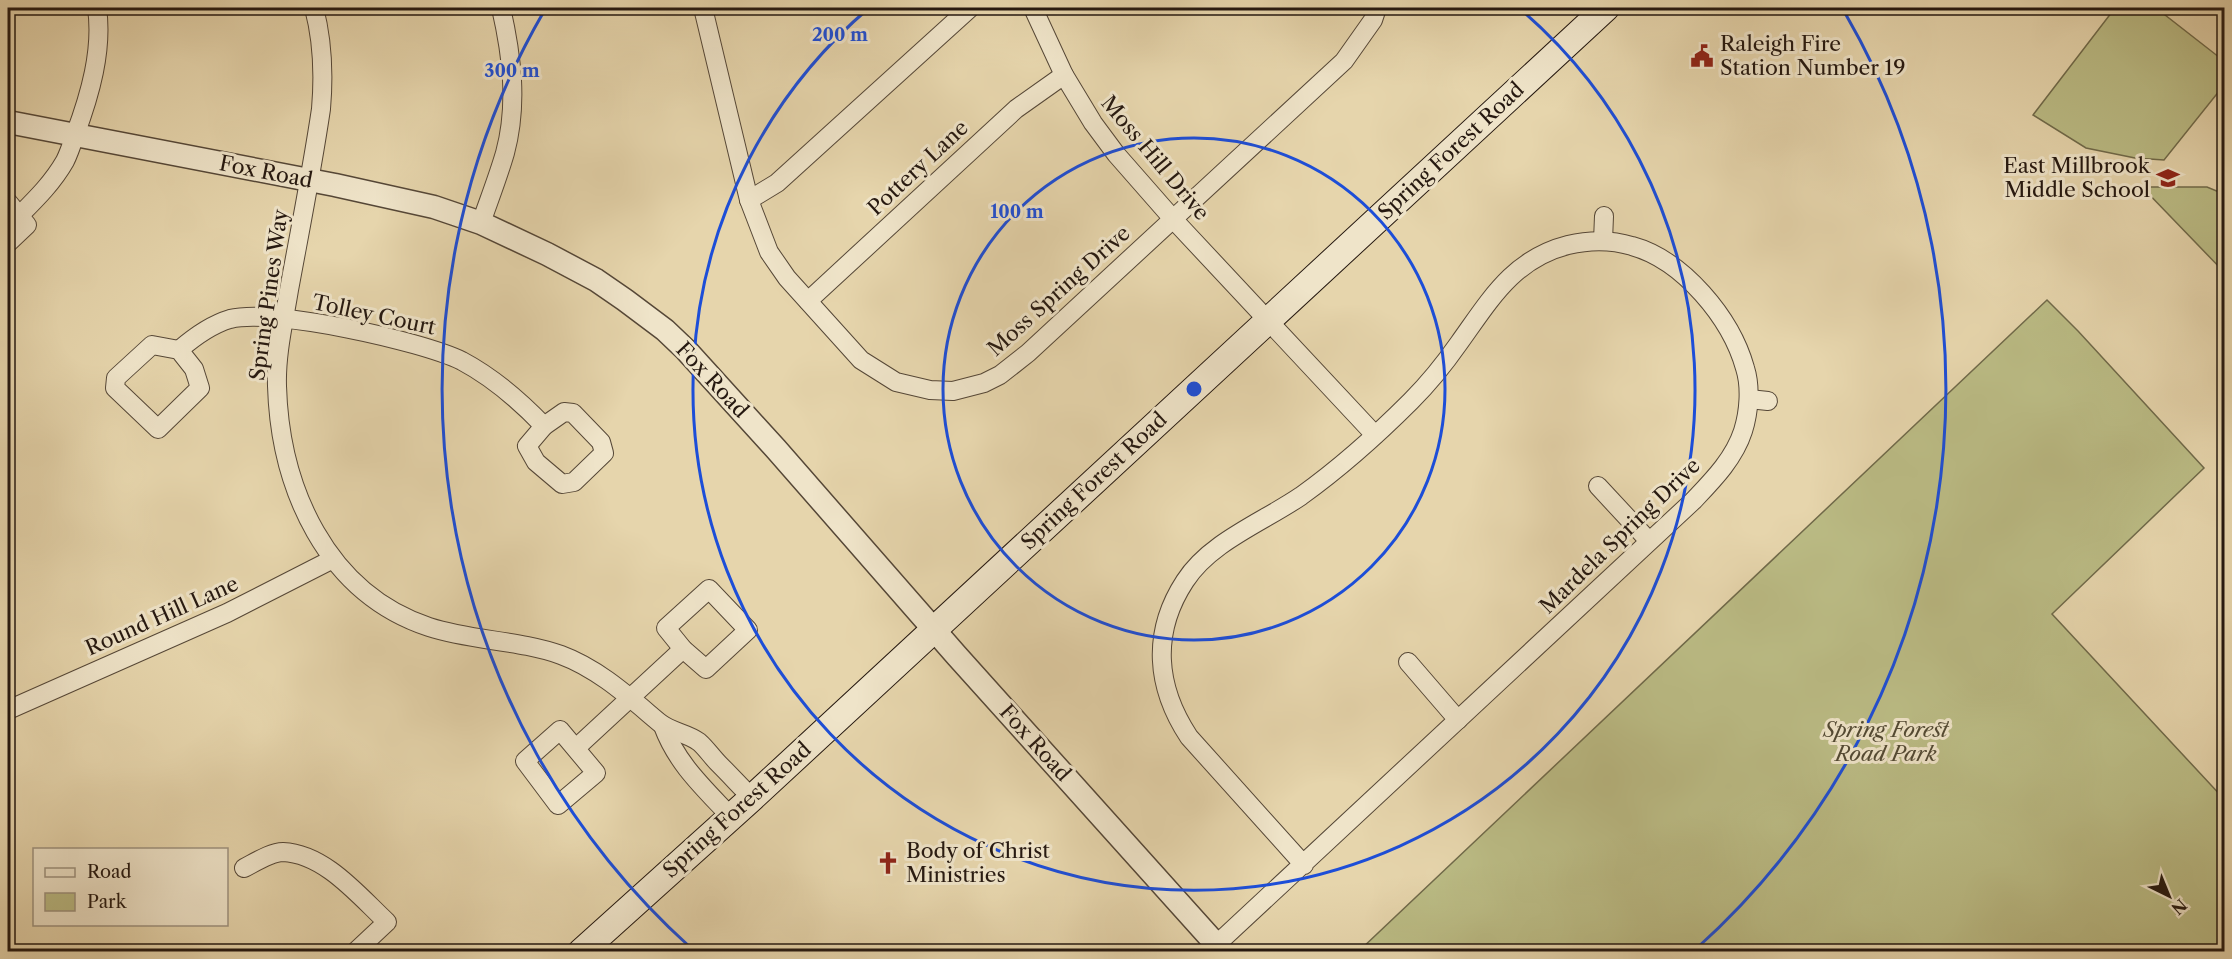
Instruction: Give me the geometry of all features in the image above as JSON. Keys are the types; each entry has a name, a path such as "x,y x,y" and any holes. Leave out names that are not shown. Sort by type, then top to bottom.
{"main road":[{"name":"Spring Forest Road","path":"581,951 753,798 1605,8"}],"street":[{"path":"8,243 27,225 14,208 46,189 66,160 86,105 96,57 97,8"},
{"name":"Spring Pines Way","path":"314,8 322,47 324,76 321,109 284,319 277,384 281,437 295,487 333,559 345,575 371,597 412,620 461,636 542,650 585,666 630,698 663,726 684,733 700,743 753,798"},
{"path":"481,223 505,152 511,120 512,61 501,8"},
{"name":"Moss Spring Drive","path":"704,8 749,200 769,252 787,278 861,360 888,378 930,390 969,388 999,375 1022,358 1344,61 1373,20 1377,8"},
{"path":"749,200 777,183 970,8"},
{"name":"Moss Hill Drive","path":"1033,8 1064,75 1093,123 1116,154 1173,219 1375,435"},
{"name":"Pottery Lane","path":"808,301 1016,109 1064,75"},
{"name":"Fox Road","path":"8,122 309,180 434,207 481,223 596,280 665,330 686,350 933,630 1220,948"},
{"path":"1603,241 1604,216"},
{"name":"Mardela Spring Drive","path":"1220,948 1304,865 1693,501 1732,455 1743,432 1749,399 1746,369 1732,334 1718,312 1681,273 1660,258 1634,246 1603,241 1568,245 1529,262 1515,272 1491,298 1457,346 1413,399 1322,481 1213,550 1198,563 1175,598 1167,617 1161,657 1167,694 1176,717 1189,737 1304,865"},
{"name":"Tolley Court","path":"179,350 202,332 231,319 246,317 284,319 328,325 438,351 461,361 502,387 544,426"},
{"path":"152,345 179,350 194,369 200,388 158,429 115,388 116,378 152,345"},
{"path":"1749,399 1768,401"},
{"path":"1598,486 1649,541"},
{"name":"Round Hill Lane","path":"8,710 227,613 333,559"},
{"path":"709,589 748,630 706,669 683,649 666,628 709,589"},
{"path":"576,748 683,649"},
{"path":"1408,663 1458,720"},
{"name":"Spring Pines Way","path":"663,726 671,747 682,763 731,817"},
{"path":"244,868 281,852 307,857 325,867 387,922 355,951"}],"green space":[{"path":"2115,8 2156,8 2224,61 2224,85 2164,160 2135,158 2086,148 2033,115"},
{"path":"2142,187 2207,187 2224,194 2224,272"},
{"name":"Spring Forest Road Park","path":"2047,300 2204,468 2052,614 2224,799 2224,951 1359,951"}],"place":[{"name":"Raleigh Fire Station Number 19","path":"1702,56"},
{"name":"East Millbrook Middle School","path":"2168,178"},
{"name":"Body of Christ Ministries","path":"888,863"}]}
